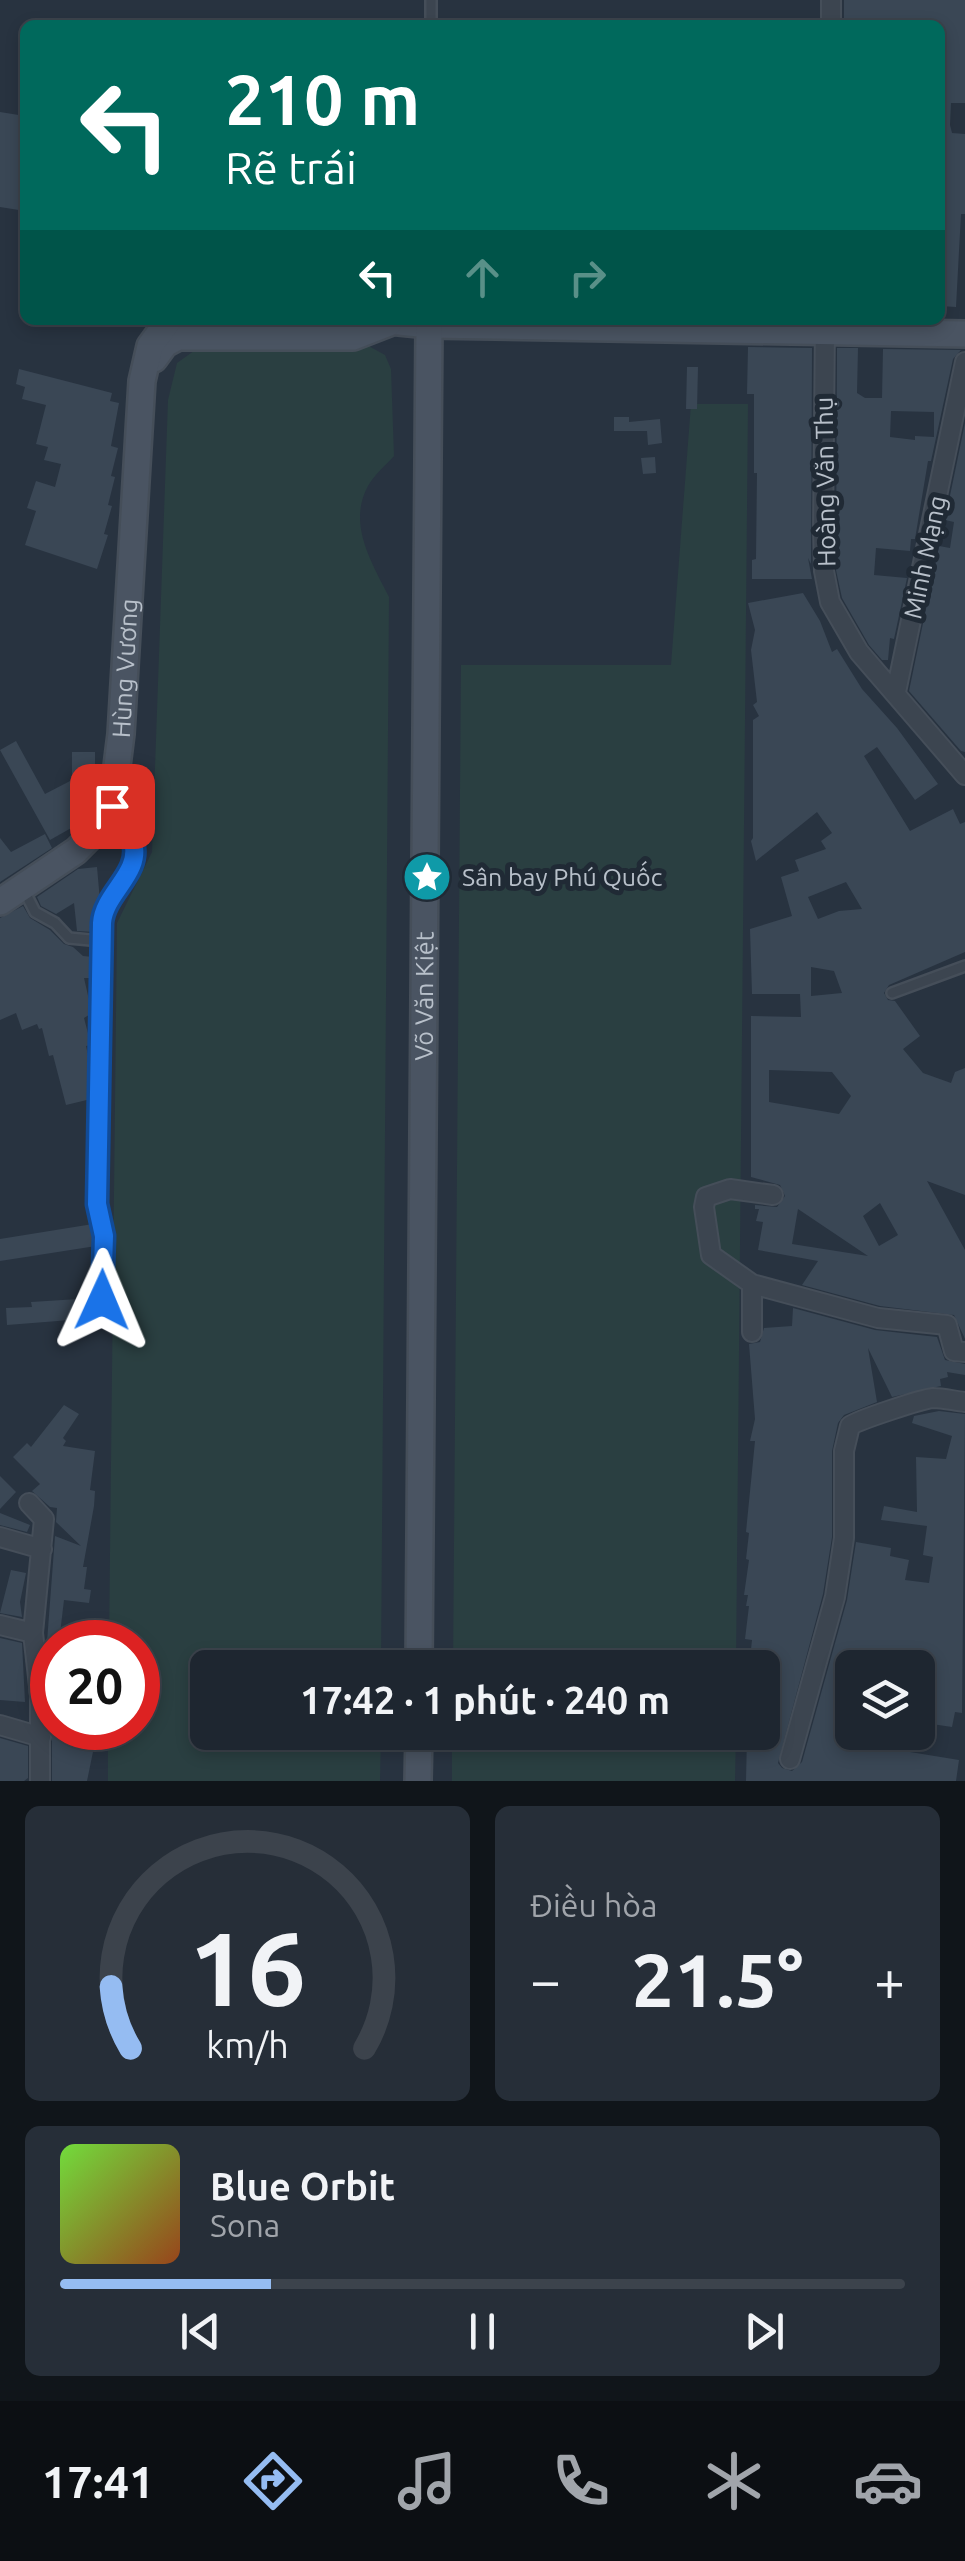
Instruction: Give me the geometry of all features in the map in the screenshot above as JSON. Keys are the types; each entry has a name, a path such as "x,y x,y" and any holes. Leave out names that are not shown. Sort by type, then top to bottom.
{"main road":[{"name":"Hùng Vương","path":"112,806 121,734 142,382 150,346 165,325"},
{"path":"142,382 157,353 178,337 353,337 378,325"},
{"name":"Võ Văn Kiệt","path":"419,1650 429,325"},
{"path":"825,325 965,334"},
{"path":"11,895 76,851 98,829 112,806"},
{"path":"418,1750 418,1781"}],"street":[{"name":"Hoàng Văn Thụ","path":"825,325 823,529 827,586 844,631 965,776"},
{"name":"Minh Mạng","path":"896,692 965,362"},
{"path":"772,1195 730,1189 706,1198 711,1255 752,1284 878,1318 947,1326 954,1351 965,1352"},
{"path":"752,1284 752,1332"},
{"path":"790,1759 835,1598 844,1538 844,1452 850,1426 867,1416 936,1398 965,1402"},
{"path":"29,1503 44,1519 34,1620"},
{"path":"0,1537 42,1550"},
{"path":"0,1625 30,1632"},
{"path":"0,1725 30,1734"},
{"path":"40,1781 41,1750"}],"lane":[{"path":"102,1300 104,1236 97,1204 101,941 105,904 126,876 134,855 132,841 112,806"},
{"path":"11,895 54,923 69,938 101,941"},
{"path":"892,993 965,966"}],"green space":[{"path":"365,344 385,355 391,369 394,456 368,486 360,515 364,543 389,597 381,1650 190,1650 190,1750 381,1750 380,1781 108,1781 108,1750 160,1750 160,1620 109,1620 117,923 152,852 168,400 177,363 198,348"},
{"path":"691,404 748,404 736,1650 453,1650 461,665 671,665"},
{"path":"452,1750 736,1750 735,1781 452,1781"}],"building":[{"path":"844,0 965,0 965,103 951,103 950,125 952,133 965,134 965,214 961,214 956,307 945,306 945,20 844,20"},
{"path":"0,112 20,115 20,210 0,207"},
{"path":"748,347 812,348 811,564 808,558 812,579 752,579 752,560 756,559 757,473 754,394 747,394"},
{"path":"837,348 858,348 857,393 865,398 882,398 883,349 961,350 953,359 910,551 876,548 874,575 907,578 894,639 890,638 888,660 882,660 869,645 842,598 836,570","holes":["891,411 934,412 934,437 890,437"]},
{"path":"687,367 698,367 697,409 686,409"},
{"path":"19,369 112,393 110,401 119,403 111,446 118,448 108,505 112,506 97,569 25,545 36,511 27,508 36,481 55,487 61,464 44,460 48,447 36,444 46,405 22,399 25,387 16,384"},
{"path":"614,417 629,417 629,422 660,419 662,443 648,445 647,431 614,431"},
{"path":"965,423 965,752 909,691 939,546 950,548 954,522 945,520"},
{"path":"655,457 656,473 643,474 641,458"},
{"path":"803,593 832,652 837,649 862,689 938,784 915,800 877,747 864,756 910,831 953,809 960,824 965,822 965,952 889,985 884,993 888,1000 895,1001 920,1036 903,1049 923,1073 951,1083 955,1072 965,1068 965,1195 927,1181 965,1250 965,1339 954,1315 880,1306 802,1285 818,1261 758,1250 763,1222 756,1221 759,1209 755,1205 777,1207 785,1196 780,1185 751,1177 751,1016 801,1017 800,994 752,994 750,929 792,916 781,877 799,871 795,860 826,849 821,841 832,833 817,812 756,861 751,841 753,720 759,716 753,705 757,702 751,650 755,630 748,603","holes":["846,882 862,909 839,911 818,919 808,897","811,967 834,971 842,993 811,996","769,1070 832,1072 851,1096 839,1114 769,1102","880,1203 898,1235 879,1246 863,1216","798,1209 868,1256 792,1244"]},
{"path":"16,741 45,794 72,780 72,752 95,752 95,803 91,809 71,809 73,827 50,840 0,750"},
{"path":"45,834 52,848 0,882 0,838 11,852"},
{"path":"97,867 100,901 94,932 77,931 74,903 56,914 41,906 37,897 78,869"},
{"path":"23,906 30,918 64,944 83,956 93,957 93,978 84,978 92,1013 84,1018 91,1045 86,1046 91,1099 66,1105 42,1028 37,1024 22,1030 16,1013 0,1020 0,918"},
{"path":"93,1224 96,1246 0,1261 0,1239"},
{"path":"94,1298 96,1318 7,1325 6,1308 32,1307 31,1302"},
{"path":"793,1308 875,1330 937,1337 945,1360 965,1364 965,1375 947,1372 948,1377 940,1379 941,1386 892,1397 868,1348 877,1402 844,1415 838,1423 832,1451 832,1537 823,1594 778,1763 792,1771 802,1762 847,1600 856,1542 891,1548 890,1556 909,1560 905,1580 929,1583 933,1557 923,1555 927,1526 881,1520 884,1506 917,1512 916,1457 946,1459 952,1436 912,1423 914,1416 939,1411 965,1414 962,1713 955,1712 952,1727 935,1724 935,1650 835,1650 835,1750 910,1750 959,1760 956,1781 746,1781 747,1750 780,1750 780,1650 751,1650 752,1640 745,1639 749,1606 748,1595 744,1595 749,1560 746,1532 755,1441 750,1441 755,1419 749,1344 760,1342 764,1328 792,1326"},
{"path":"64,1405 79,1414 63,1438 63,1446 95,1451 90,1490 95,1491 94,1506 83,1567 87,1567 84,1589 91,1590 89,1603 64,1600 62,1620 49,1620 55,1536 81,1546 56,1522 57,1508 50,1507 32,1491 40,1484 13,1457 27,1443 31,1447"},
{"path":"0,1476 16,1492 0,1509"},
{"path":"0,1513 30,1525 27,1532 0,1525"},
{"path":"11,1570 26,1573 20,1602 22,1617 0,1613"},
{"path":"0,1638 22,1643 25,1702 0,1700"},
{"path":"0,1738 28,1746 28,1778 24,1781 0,1781"},
{"path":"52,1750 93,1750 87,1781 52,1781"}],"place":[{"name":"Sân bay Phú Quốc","path":"427,877"}],"route":[{"path":"102,1300 104,1236 97,1204 102,923 105,904 126,876 134,855 132,841 112,806"}]}
